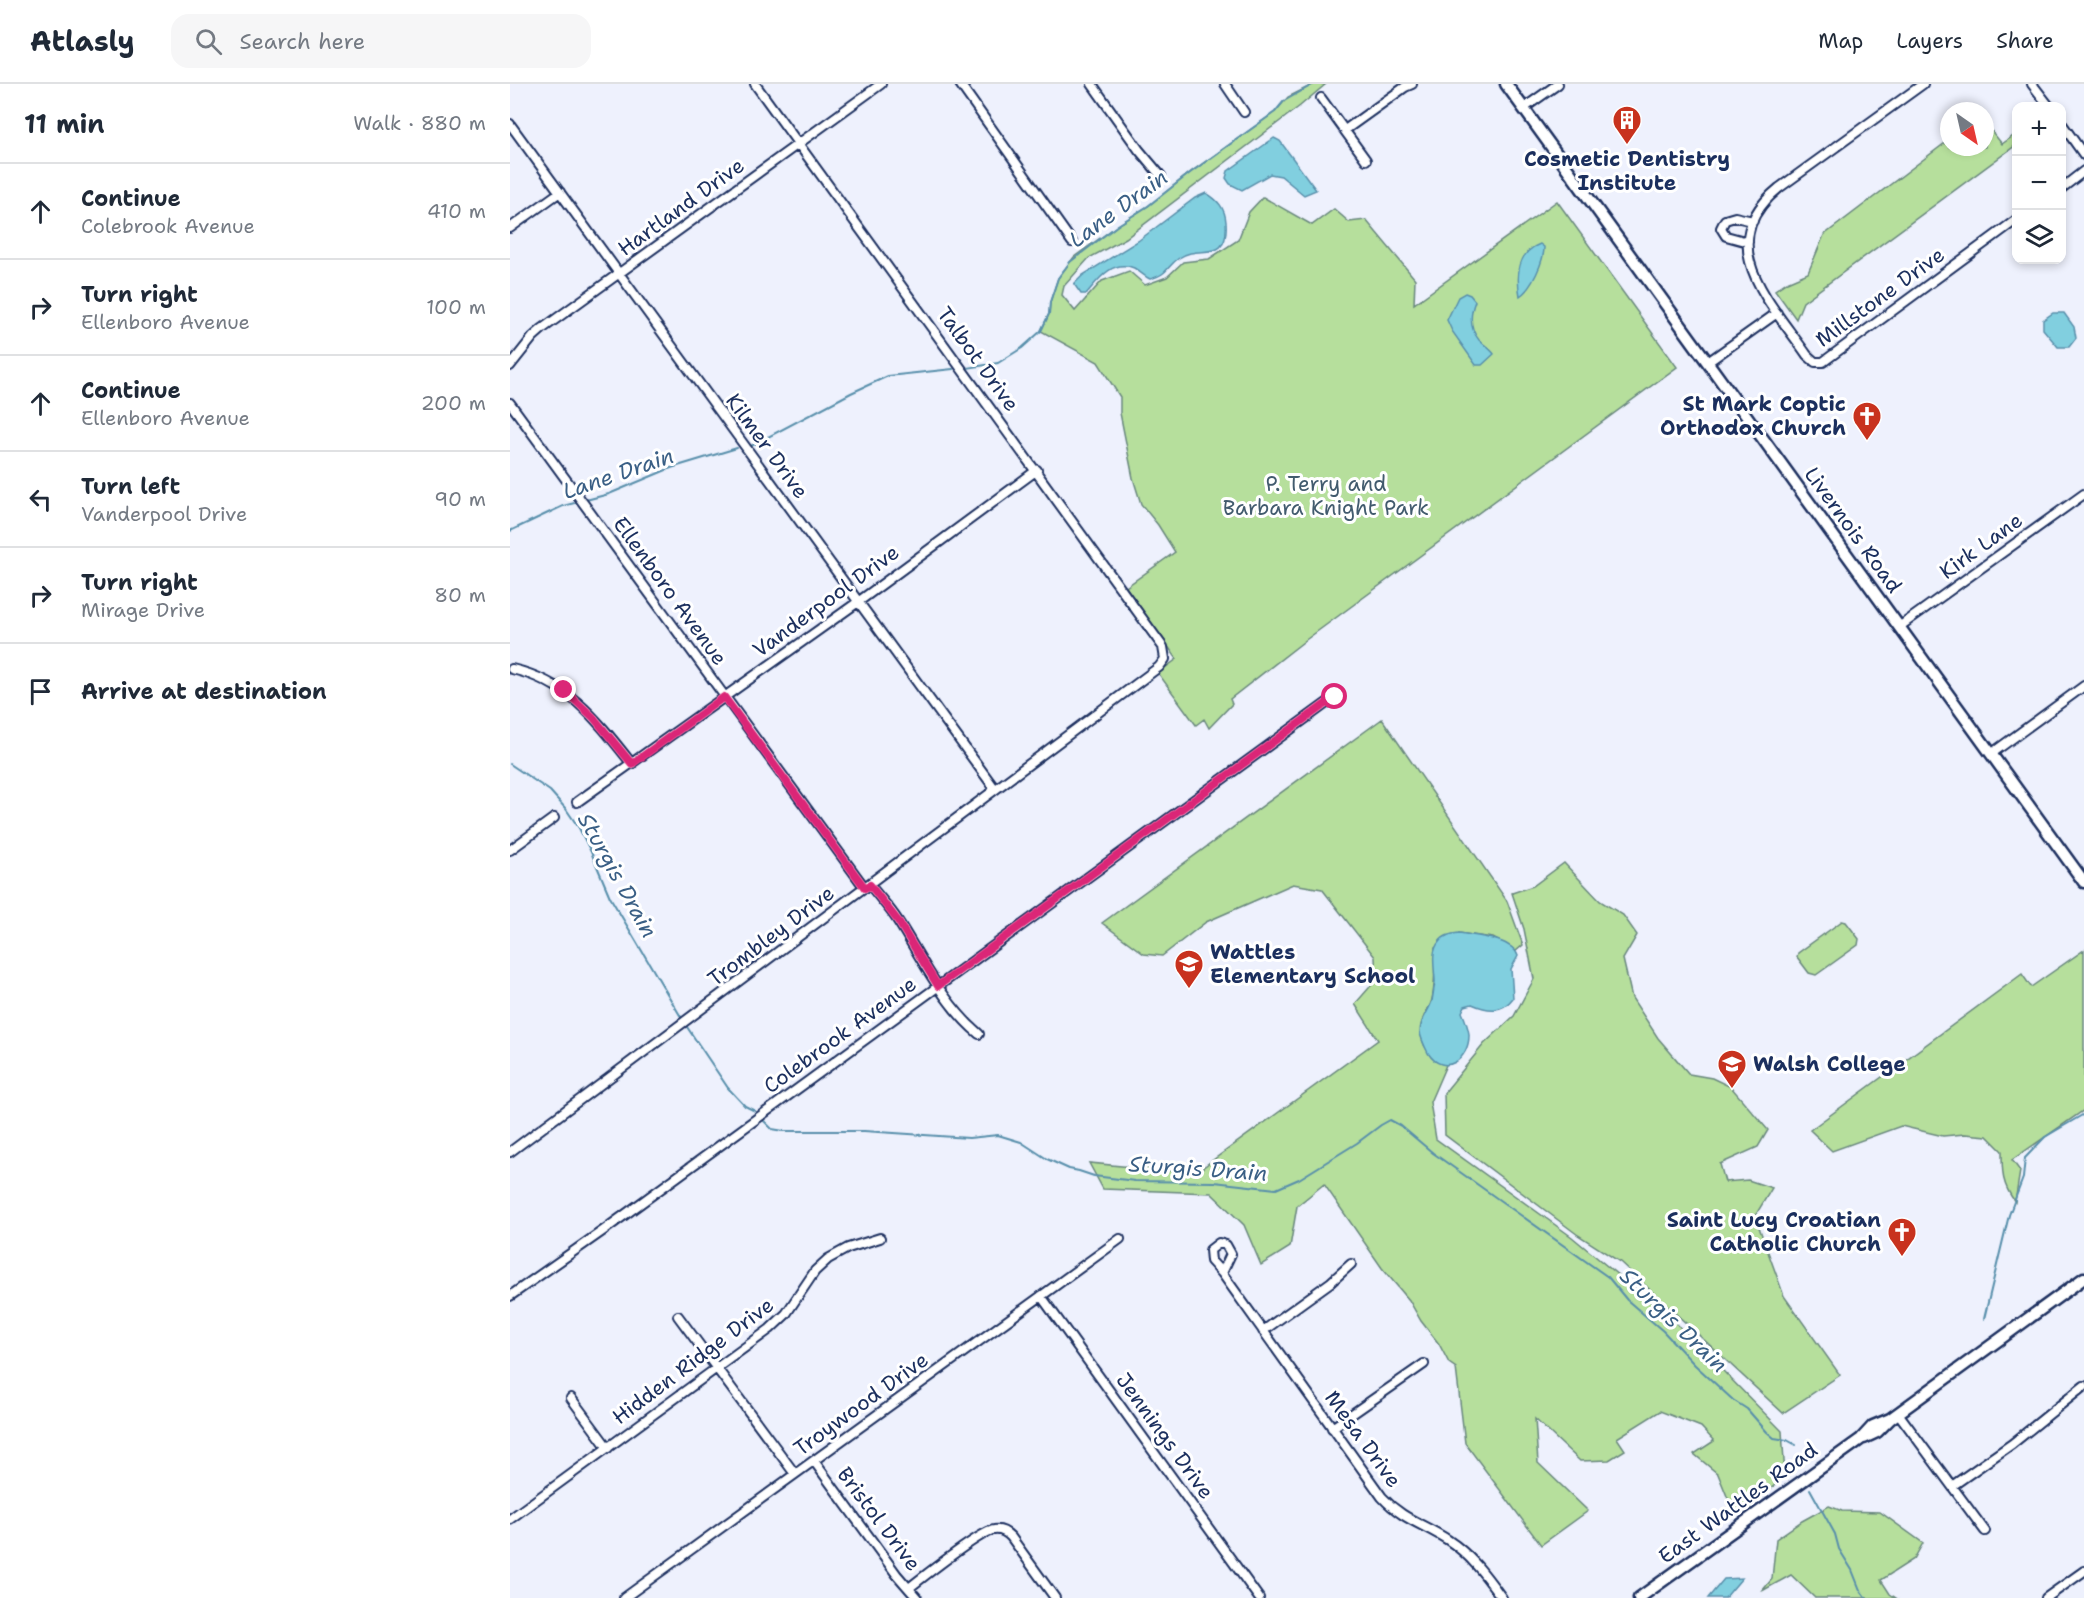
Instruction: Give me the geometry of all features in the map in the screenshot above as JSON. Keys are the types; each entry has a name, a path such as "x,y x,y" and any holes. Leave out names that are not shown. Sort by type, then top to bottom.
{"main road":[{"name":"Livernois Road","path":"1506,84 2084,882"},
{"path":"1894,1416 2084,1278"},
{"name":"East Wattles Road","path":"1639,1598 1860,1439 1873,1425 1894,1416"}],"street":[{"name":"Talbot Drive","path":"755,84 1037,470 1163,647 1166,658"},
{"name":"Hartland Drive","path":"510,366 532,337 542,329 881,84"},
{"path":"960,84 1072,242"},
{"path":"1092,84 1139,150 1161,176"},
{"path":"1225,84 1244,112"},
{"path":"1345,130 1412,84"},
{"path":"1524,108 1558,84"},
{"path":"1753,221 1735,217 1725,220 1721,228 1726,236 1748,242 1753,221 1772,194 1923,84"},
{"path":"2032,84 2046,102"},
{"path":"1321,98 1366,160"},
{"name":"Kilmer Drive","path":"510,124 995,789"},
{"path":"2066,131 2084,154"},
{"path":"2066,184 2084,171"},
{"path":"510,228 560,192"},
{"name":"Millstone Drive","path":"1748,242 1749,262 1755,281 1812,360 1822,362 2012,223"},
{"path":"1708,362 1777,313"},
{"name":"Ellenboro Avenue","path":"510,403 724,697 867,886 898,921 938,986 964,1022 979,1034"},
{"name":"Vanderpool Drive","path":"578,802 858,602 1037,470"},
{"name":"Kirk Lane","path":"1899,627 2084,494"},
{"name":"Trombley Drive","path":"510,1152 1159,667 1166,658"},
{"path":"512,669 550,682 575,699 632,764"},
{"path":"1991,754 2084,687"},
{"name":"Colebrook Avenue","path":"510,1296 1335,697"},
{"path":"510,850 554,818"},
{"name":"Hidden Ridge Drive","path":"510,1519 770,1329 786,1314 815,1271 828,1259 848,1248 880,1238"},
{"name":"Troywood Drive","path":"624,1598 1120,1239"},
{"path":"1263,1331 1331,1282 1351,1264"},
{"name":"Mesa Drive","path":"1222,1273 1388,1503 1413,1522 1442,1536 1462,1550 1476,1563 1502,1598"},
{"name":"Jennings Drive","path":"1041,1296 1259,1598"},
{"path":"678,1316 795,1474"},
{"path":"1332,1428 1341,1424 1424,1364"},
{"path":"1952,1486 2012,1444 2084,1386"},
{"name":"Hidden Ridge Drive","path":"571,1398 608,1448"},
{"path":"1894,1416 1952,1486 1985,1532"},
{"name":"Bristol Drive","path":"814,1461 917,1598"},
{"path":"909,1588 982,1534 997,1529 1011,1537 1055,1598"},
{"path":"2046,1598 2084,1571"}],"green space":[{"name":"P. Terry and Barbara Knight Park","path":"1314,84 1326,84 1126,238 1089,258 1064,286 1062,295 1075,311 1102,281 1129,271 1145,285 1167,277 1183,262 1209,259 1238,240 1249,212 1263,197 1312,225 1334,209 1349,222 1366,220 1415,279 1414,304 1557,201 1677,367 1307,639 1230,699 1232,704 1209,728 1204,719 1196,725 1158,673 1177,659 1126,587 1175,552 1141,504 1133,478 1120,413 1120,397 1098,362 1041,331 1049,314 1050,302 1058,278 1074,257 1148,206 1192,171 1275,112 1288,97"},
{"path":"1994,134 2002,144 2012,137 2012,148 1803,302 1796,319 1775,290 1808,273 1824,235 1940,147 1940,156 1994,156"},
{"path":"1382,719 1507,901 1523,945 1516,951 1493,938 1459,933 1435,948 1433,993 1421,1031 1428,1051 1446,1065 1430,1102 1436,1139 1572,1237 1677,1324 1782,1431 1785,1476 1747,1510 1735,1516 1718,1474 1694,1454 1714,1441 1701,1427 1660,1411 1617,1438 1625,1450 1609,1460 1580,1461 1535,1419 1538,1463 1588,1511 1541,1545 1465,1443 1456,1368 1449,1363 1409,1300 1382,1268 1324,1184 1297,1206 1290,1247 1261,1265 1244,1225 1211,1193 1103,1189 1089,1163 1195,1173 1378,1040 1355,1004 1376,980 1375,957 1322,889 1293,884 1206,922 1162,956 1144,954 1102,923"},
{"path":"1564,863 1600,901 1623,915 1637,935 1623,959 1632,998 1658,1038 1689,1074 1712,1078 1731,1087 1768,1130 1758,1147 1720,1164 1725,1182 1748,1180 1772,1188 1755,1216 1784,1296 1840,1375 1783,1413 1620,1262 1578,1235 1445,1135 1444,1093 1484,1044 1514,1016 1534,979 1524,929 1512,893 1533,886"},
{"path":"1842,921 1846,922 1859,939 1858,945 1816,975 1809,973 1797,957 1798,953"},
{"path":"2084,950 2084,1110 2012,1160 2020,1171 2015,1202 2007,1190 2002,1166 2002,1151 1987,1136 1965,1134 1943,1136 1901,1126 1832,1151 1810,1130 2022,974 2031,987"},
{"path":"1829,1506 1842,1511 1880,1512 1923,1543 1914,1559 1881,1580 1890,1594 1896,1598 1815,1598 1791,1575 1762,1591 1772,1579 1776,1539"}],"water":[{"path":"1274,138 1280,141 1316,190 1304,195 1281,176 1270,174 1242,190 1230,184 1226,178 1228,171"},
{"path":"1206,193 1220,205 1225,217 1226,236 1218,249 1187,254 1175,261 1161,275 1150,279 1134,268 1119,266 1106,272 1086,294 1081,294 1074,284 1083,275 1138,241 1195,198"},
{"path":"1540,244 1544,247 1540,267 1529,287 1520,296 1518,280 1520,265 1527,253"},
{"path":"1465,293 1475,301 1471,316 1473,331 1494,354 1482,365 1476,365 1447,320 1458,297"},
{"path":"2053,313 2064,313 2074,327 2076,338 2069,347 2058,347 2043,329 2043,320"},
{"path":"1459,933 1492,939 1509,945 1518,956 1511,969 1513,998 1504,1006 1494,1009 1472,1004 1465,1006 1462,1012 1469,1034 1468,1043 1461,1058 1448,1065 1434,1060 1428,1053 1420,1027 1432,1001 1436,946 1445,936"},
{"path":"1742,1578 1725,1598 1708,1598 1724,1579"}],"waterway":[{"name":"Lane Drain","path":"967,368 998,363 1022,348 1041,331 1049,314 1050,302 1058,278 1070,262 1275,112 1284,101 1314,84"},
{"name":"Lane Drain","path":"751,446 888,376 953,369"},
{"name":"Lane Drain","path":"510,531 563,506 609,494 671,468 737,448"},
{"name":"Sturgis Drain","path":"510,764 550,791 579,828 610,897 681,1017"},
{"name":"Sturgis Drain","path":"687,1027 728,1088 745,1106 755,1111"},
{"path":"1984,1319 2009,1215 2023,1178 2025,1158 2045,1137 2084,1114"},
{"name":"Sturgis Drain","path":"764,1121 772,1129 784,1131 864,1131 969,1138 998,1135 1021,1142 1047,1159 1069,1169 1094,1176 1135,1181 1214,1182 1276,1189 1299,1179 1390,1120 1608,1277 1627,1300 1663,1331 1733,1400 1747,1409 1767,1432 1774,1438 1787,1440 1796,1445"},
{"name":"Sturgis Drain","path":"1810,1489 1866,1598"}],"place":[{"name":"Cosmetic Dentistry Institute","path":"1627,146"},
{"name":"St Mark Coptic Orthodox Church","path":"1867,442"},
{"name":"Wattles Elementary School","path":"1189,990"},
{"name":"Walsh College","path":"1732,1090"},
{"name":"Saint Lucy Croatian Catholic Church","path":"1902,1258"}],"route":[{"path":"564,690 593,717 632,764 724,697 865,888 870,885 898,921 938,986 1335,697"}]}
